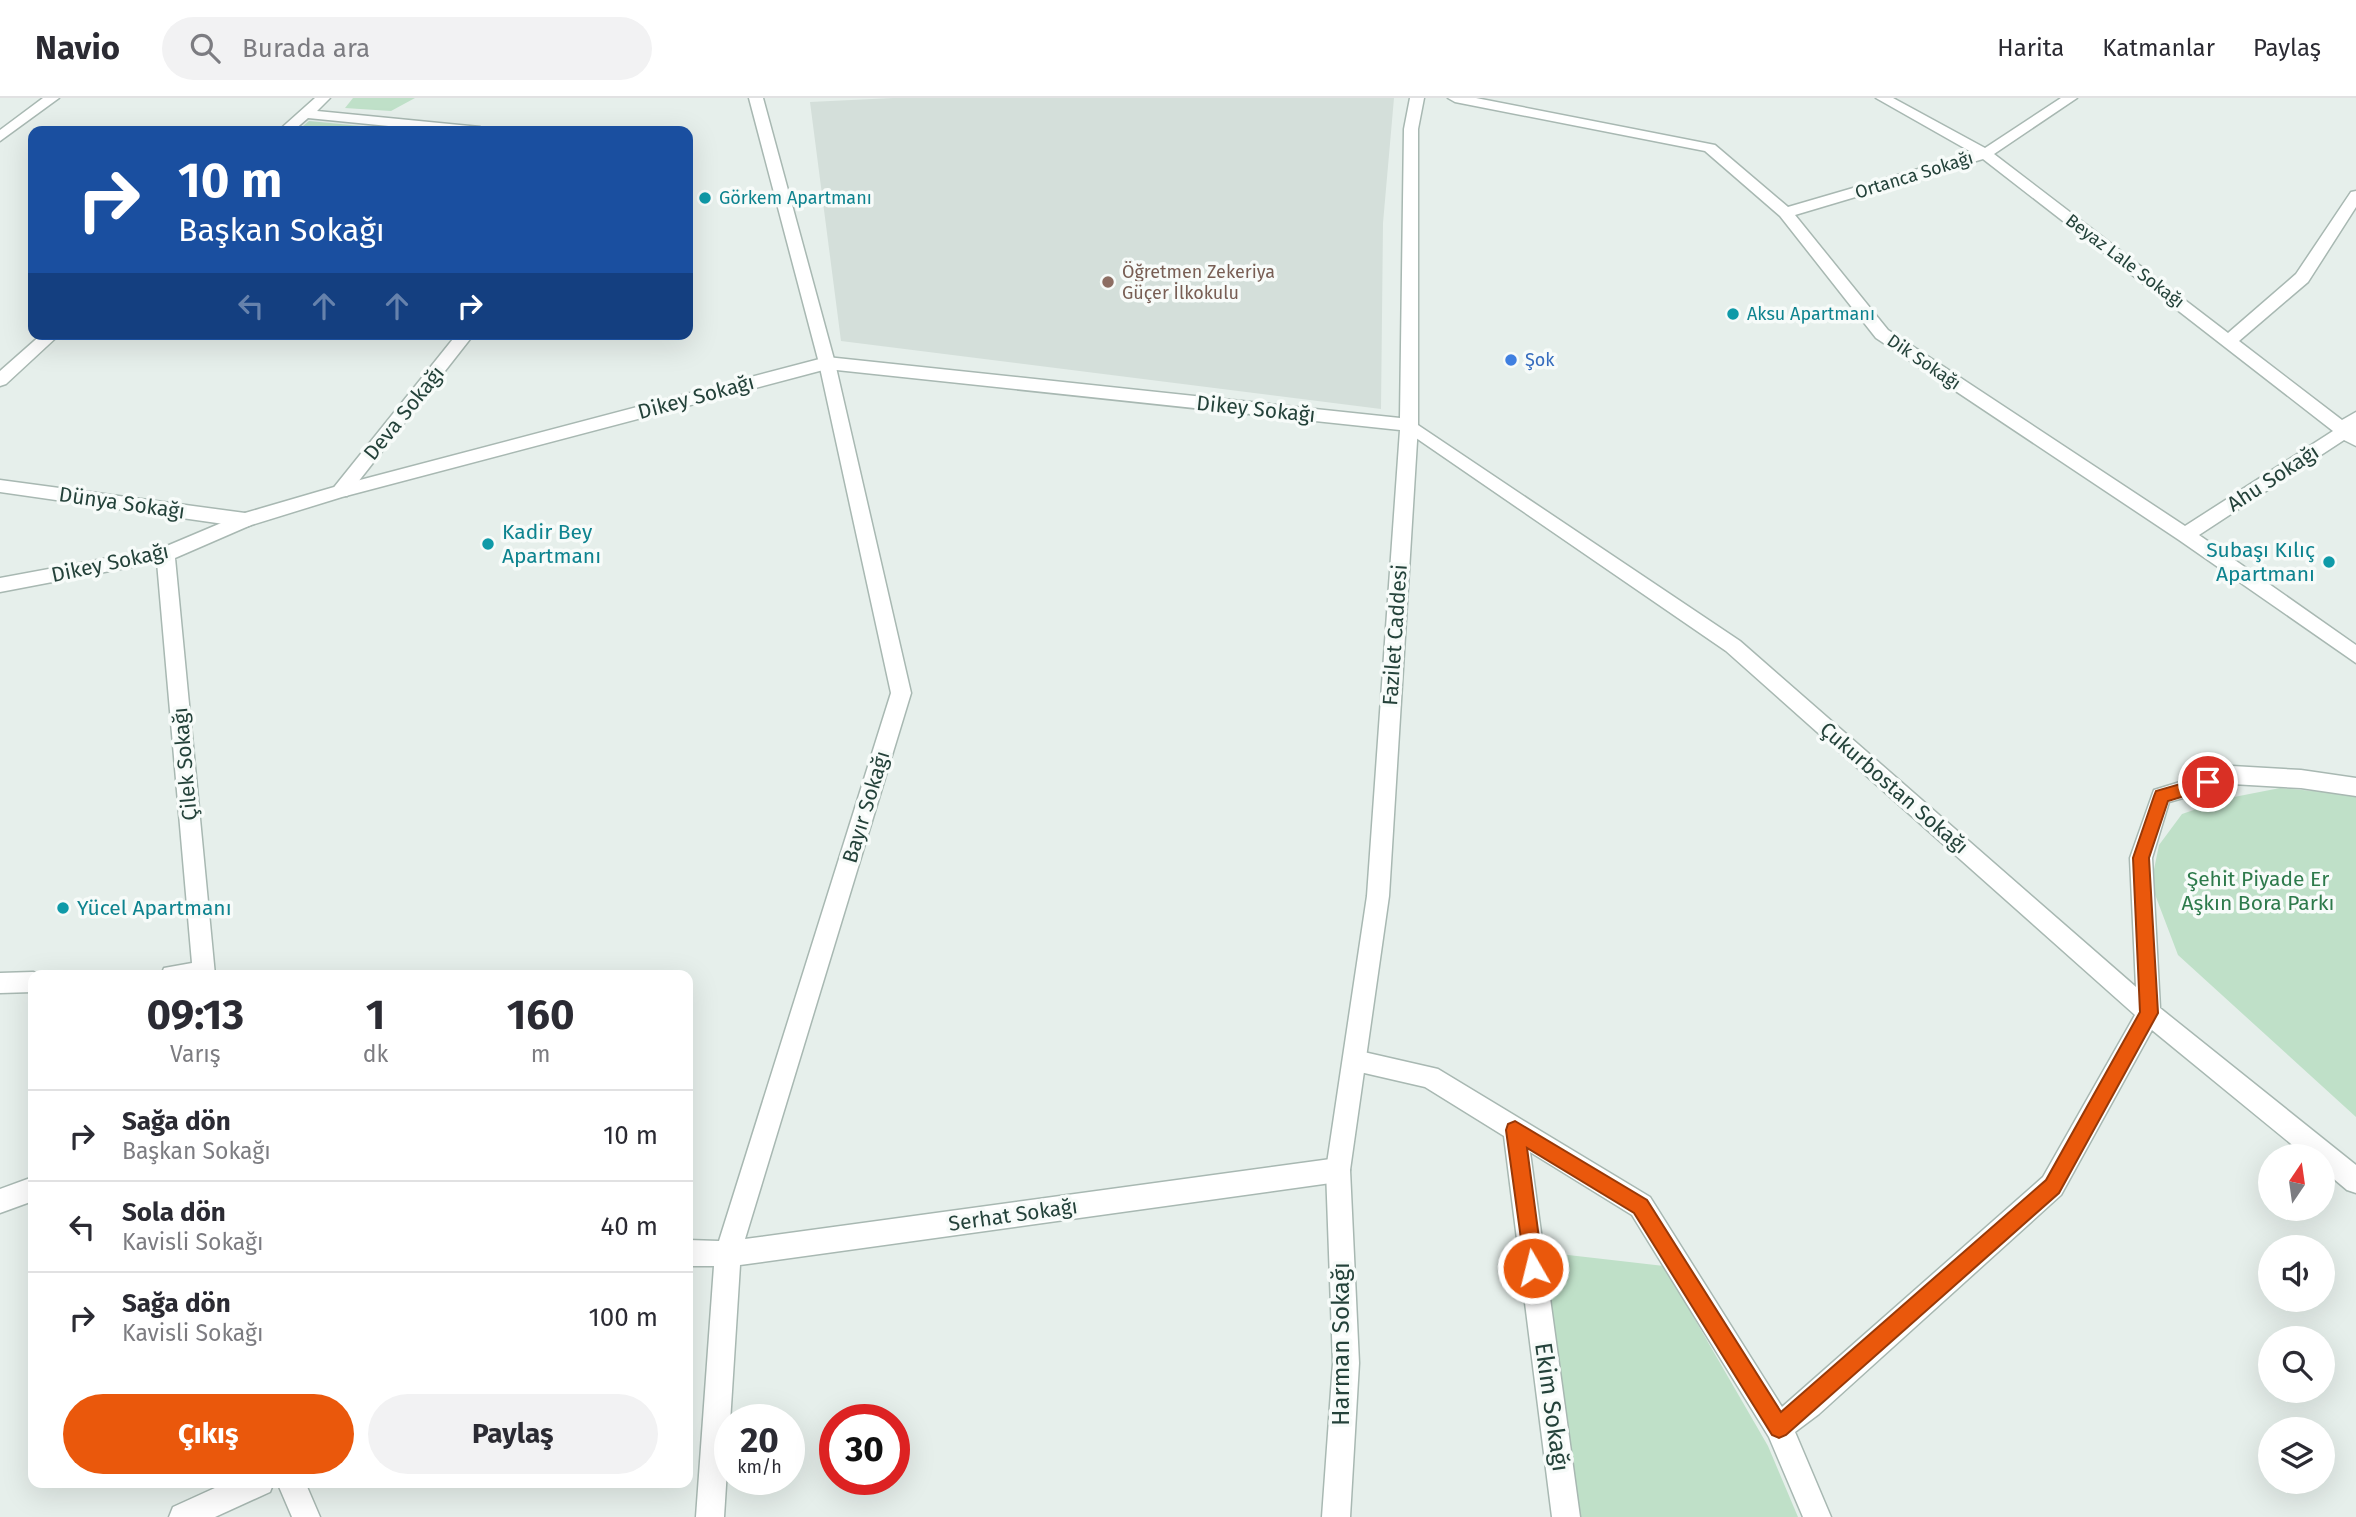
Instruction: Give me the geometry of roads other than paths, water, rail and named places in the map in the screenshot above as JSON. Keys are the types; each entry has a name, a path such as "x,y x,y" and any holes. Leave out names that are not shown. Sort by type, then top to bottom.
{"street":[{"path":"0,137 52,98"},
{"path":"291,126 323,98"},
{"name":"Bayır Sokağı","path":"710,1517 729,1254 901,693 827,363 756,98"},
{"name":"Fazilet Caddesi","path":"1338,1170 1378,896 1409,425 1411,130 1417,98"},
{"name":"Dik Sokağı","path":"1455,98 1710,148 1786,214 1882,334 2185,535 2356,654"},
{"name":"Beyaz Lale Sokağı","path":"1883,98 1985,154 2229,341 2352,430"},
{"name":"Ortanca Sokağı","path":"1786,214 1985,154 2070,98"},
{"path":"305,114 429,126"},
{"path":"2229,341 2302,278 2356,195"},
{"path":"0,380 45,340"},
{"name":"Deva Sokağı","path":"341,491 461,340"},
{"name":"Dikey Sokağı","path":"0,585 165,554 245,520 341,491 827,363 1409,425"},
{"name":"Çukurbostan Sokağı","path":"1409,425 1733,646 2149,1013 2356,1181"},
{"name":"Ahu Sokağı","path":"2185,535 2352,430"},
{"name":"Dünya Sokağı","path":"0,486 245,520"},
{"name":"Çilek Sokağı","path":"165,554 204,970"},
{"path":"1779,1427 2052,1186 2149,1013 2141,858 2161,796 2232,775 2301,779 2356,788"},
{"path":"0,983 28,982"},
{"path":"1355,1061 1430,1077 1641,1206 1779,1427 1817,1517"},
{"name":"Ekim Sokağı","path":"1515,1130 1566,1517"},
{"name":"Serhat Sokağı","path":"693,1253 729,1254 1338,1170"},
{"name":"Harman Sokağı","path":"1336,1517 1346,1363 1338,1170"},
{"path":"0,1201 28,1191"},
{"path":"183,1517 247,1488"},
{"path":"294,1488 306,1517"}],"place":[{"name":"Görkem Apartmanı","path":"705,198"},
{"name":"Öğretmen Zekeriya Güçer İlkokulu","path":"1108,282"},
{"name":"Aksu Apartmanı","path":"1733,314"},
{"name":"Şok","path":"1511,360"},
{"name":"Kadir Bey Apartmanı","path":"488,544"},
{"name":"Subaşı Kılıç Apartmanı","path":"2329,562"},
{"name":"Yücel Apartmanı","path":"63,908"}],"park label":[{"name":"Şehit Piyade Er Aşkın Bora Parkı","path":"2258,891"}]}
